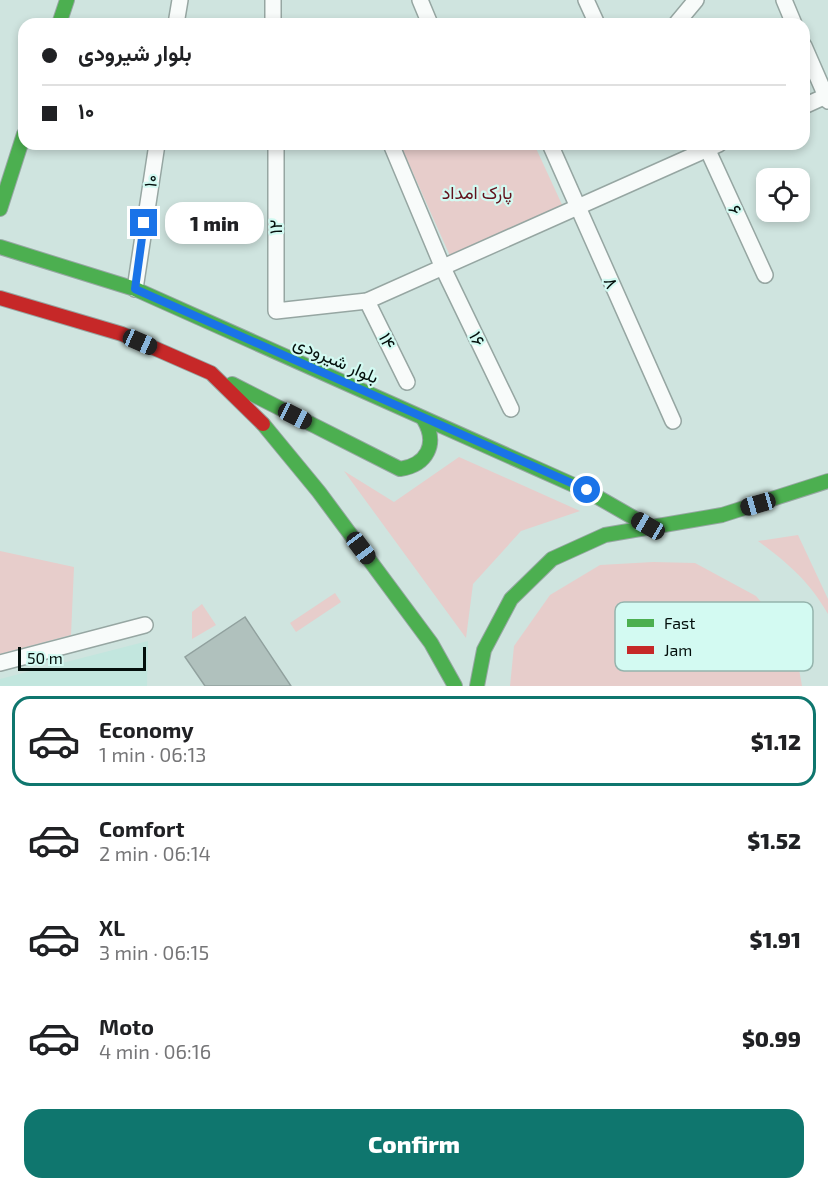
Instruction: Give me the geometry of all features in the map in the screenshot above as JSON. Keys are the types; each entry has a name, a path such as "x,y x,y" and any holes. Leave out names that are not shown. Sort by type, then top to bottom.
{"main road":[{"path":"61,18 67,0"},
{"path":"0,209 19,150"},
{"name":"بلوار شیرودی","path":"0,247 135,289 424,420 587,490 648,526"},
{"path":"0,298 122,334 211,373 400,469 417,465 430,453 432,435 424,420"},
{"path":"211,373 268,429 319,492 431,642 455,686"},
{"path":"477,686 484,650 511,599 552,559 605,535 722,515 828,481"}],"street":[{"path":"177,18 180,0"},
{"path":"273,0 273,18"},
{"path":"420,0 428,18"},
{"path":"586,0 594,18"},
{"path":"681,18 696,0"},
{"path":"784,0 792,18"},
{"path":"810,60 827,99 810,104"},
{"name":"۱۰","path":"135,289 156,150"},
{"name":"۱۲","path":"276,150 276,311 367,301"},
{"path":"394,150 443,268"},
{"name":"۸","path":"552,150 673,421"},
{"path":"367,301 578,208 702,150"},
{"name":"۶","path":"713,150 765,275"},
{"name":"۱۶","path":"443,268 511,409"},
{"name":"۱۴","path":"367,301 407,382"},
{"path":"0,663 145,626"}],"shaded area":[{"path":"148,641 147,686 0,686 0,679"}],"green space":[{"name":"پارک امداد","path":"403,150 537,150 564,209 451,258"},
{"path":"459,457 580,511 521,531 473,584 466,638 344,471 394,502"},
{"path":"798,535 828,599 828,614 814,592 797,573 758,541"},
{"path":"0,551 74,567 71,635 0,654"},
{"path":"653,562 695,563 756,596 761,602 615,602 615,671 799,671 802,686 510,686 514,646 550,595 600,565"},
{"path":"335,593 341,602 296,632 290,623"},
{"path":"202,604 216,625 192,639 192,612"}],"building":[{"path":"245,617 291,686 205,686 185,657"}],"traffic: fast":[{"path":"61,18 67,0"},
{"path":"0,209 19,150"},
{"path":"0,247 135,289 587,491 648,526"},
{"path":"232,384 400,469 417,463 427,452 430,437 424,420"},
{"path":"263,424 319,492 431,643 455,686"},
{"path":"477,686 484,650 511,599 552,559 605,535 722,515 828,481"}],"traffic: jam":[{"path":"0,298 122,334 211,373 263,424"}],"route":[{"path":"144,223 135,289 424,420 587,490"}]}
